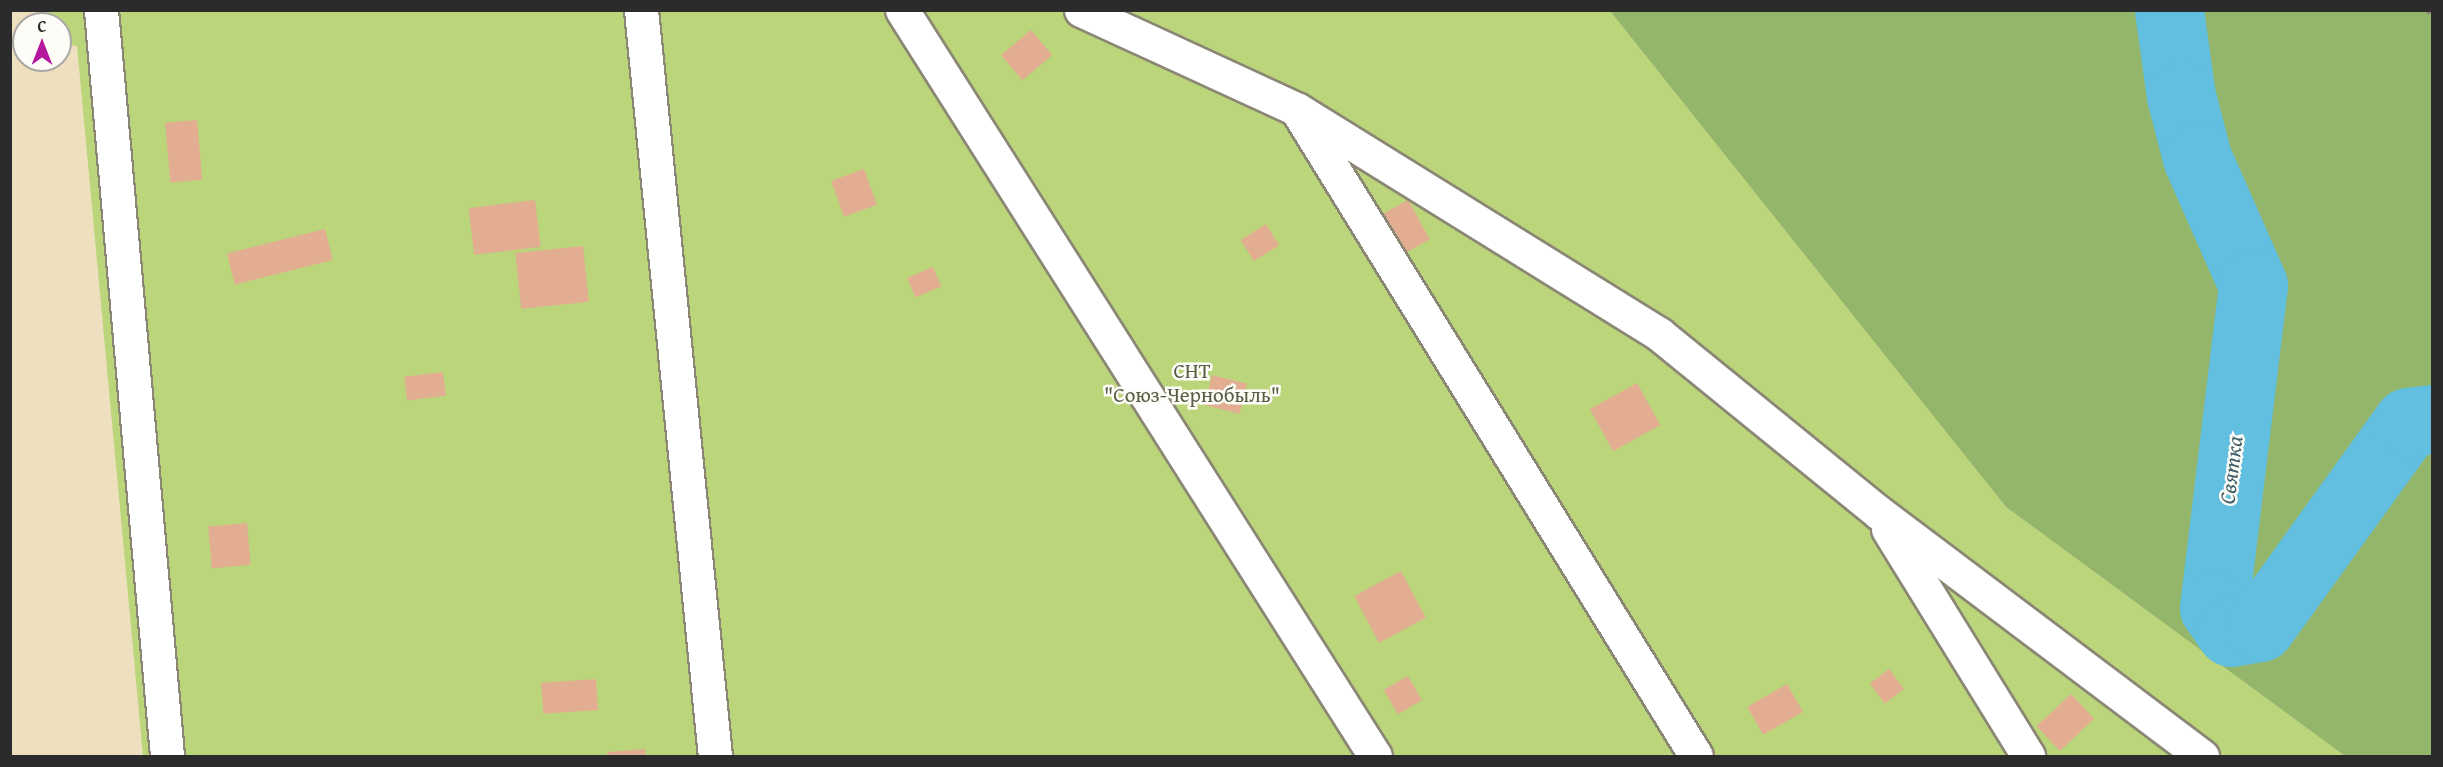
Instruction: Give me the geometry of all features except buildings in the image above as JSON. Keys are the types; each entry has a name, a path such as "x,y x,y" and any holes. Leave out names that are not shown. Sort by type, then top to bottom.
{"street":[{"path":"101,10 167,756"},
{"path":"641,10 716,756"},
{"path":"902,10 1375,756"},
{"path":"1082,10 1298,110 1659,334 1878,512 2202,756"},
{"path":"1298,110 1696,756"},
{"path":"1878,512 2028,756"}],"path":[{"path":"2427,10 2433,17"}],"green space":[{"name":"СНТ \"Союз-Чернобыль\"","path":"1610,11 2006,507 2345,756 143,756 77,46 72,45 72,12 40,12"},
{"path":"1610,11 2432,11 2432,756 2345,756 2006,507"}],"waterway":[{"name":"Святка","path":"2169,10 2181,96 2197,158 2253,285 2214,608 2231,632 2260,627 2408,422 2432,419"}]}
